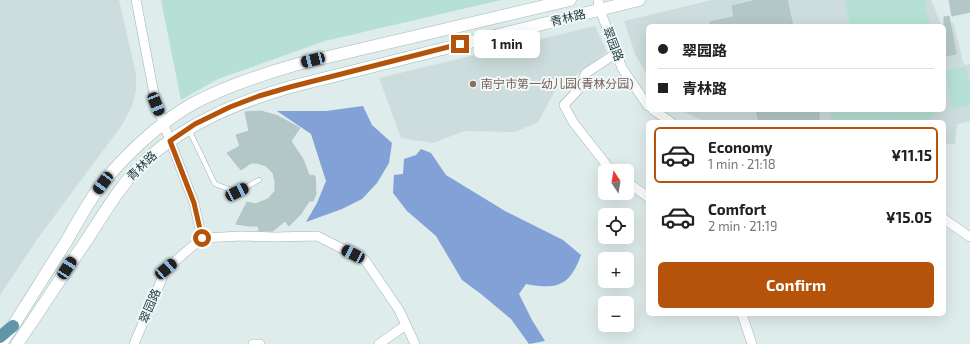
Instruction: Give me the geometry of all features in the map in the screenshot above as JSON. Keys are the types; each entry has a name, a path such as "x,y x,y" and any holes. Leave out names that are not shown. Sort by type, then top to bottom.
{"main road":[{"name":"青林路","path":"1,344 94,195 112,171 140,143 193,104 231,86 264,74 356,50 570,0"},
{"name":"青林路","path":"17,344 117,193 148,158 189,129 230,107 259,96 290,87 598,5 639,0"},
{"path":"0,337 13,326"}],"street":[{"path":"136,0 156,104 194,203 202,238 242,236 317,236 365,260 399,310 415,344"},
{"name":"翠园路","path":"598,5 622,68 646,103"},
{"path":"606,164 573,122 564,105 578,90 586,73 617,54"},
{"path":"656,112 668,120"},
{"path":"634,187 646,196"},
{"path":"946,220 970,237"},
{"name":"翠园路","path":"134,344 166,269 202,238"},
{"path":"743,316 752,344"},
{"path":"379,344 406,325"},
{"path":"253,344 260,344"}],"lane":[{"path":"189,129 215,184 237,192 259,180"}],"shaded area":[{"path":"0,0 119,0 136,74 136,91 132,106 122,125 38,238 0,295"},
{"path":"712,0 931,0 941,24 646,24 646,73 635,54 624,21"},
{"path":"953,22 964,65 970,64 970,121 957,124 955,144 946,144 946,120 702,120 684,112 946,112 946,24 941,24"},
{"name":"南宁市第一幼儿园(青林分园)","path":"595,26 607,52 555,91 538,122 515,132 464,131 433,143 401,138 379,78"}],"green space":[{"path":"161,0 501,0 325,41 218,79 181,100"},
{"path":"845,0 925,0 930,24 850,24"},
{"path":"966,67 970,84 970,105 953,109 946,71"},
{"path":"830,112 936,112 927,120 832,120"}],"water":[{"path":"363,106 372,125 392,143 389,163 377,183 362,199 342,209 306,222 317,203 326,181 311,134 277,111 326,111"},
{"path":"421,149 431,153 446,175 505,211 563,240 581,255 572,273 561,283 554,286 537,286 526,284 519,294 532,320 545,341 529,344 511,319 462,280 436,236 407,211 393,193 394,175 403,174 404,159 416,155"}],"building":[{"path":"757,0 787,0 793,24 710,24 710,22 734,17 732,6"},
{"path":"949,0 970,0 970,12 952,16"},
{"path":"949,16 956,54 946,56 946,24 944,24 944,17"},
{"path":"261,111 278,116 300,128 291,141 303,159 309,175 315,176 316,194 313,201 309,201 301,214 289,226 285,221 273,231 259,231 258,226 236,224 247,202 255,204 268,199 275,191 273,173 266,166 257,163 251,163 241,170 227,153 240,146 236,135 249,131 245,112"},
{"path":"756,112 819,112 819,120 758,120"}],"place":[{"name":"南宁市第一幼儿园(青林分园)","path":"473,84"}],"route":[{"path":"202,238 194,203 170,141 195,124 230,107 259,96 460,44"}]}
